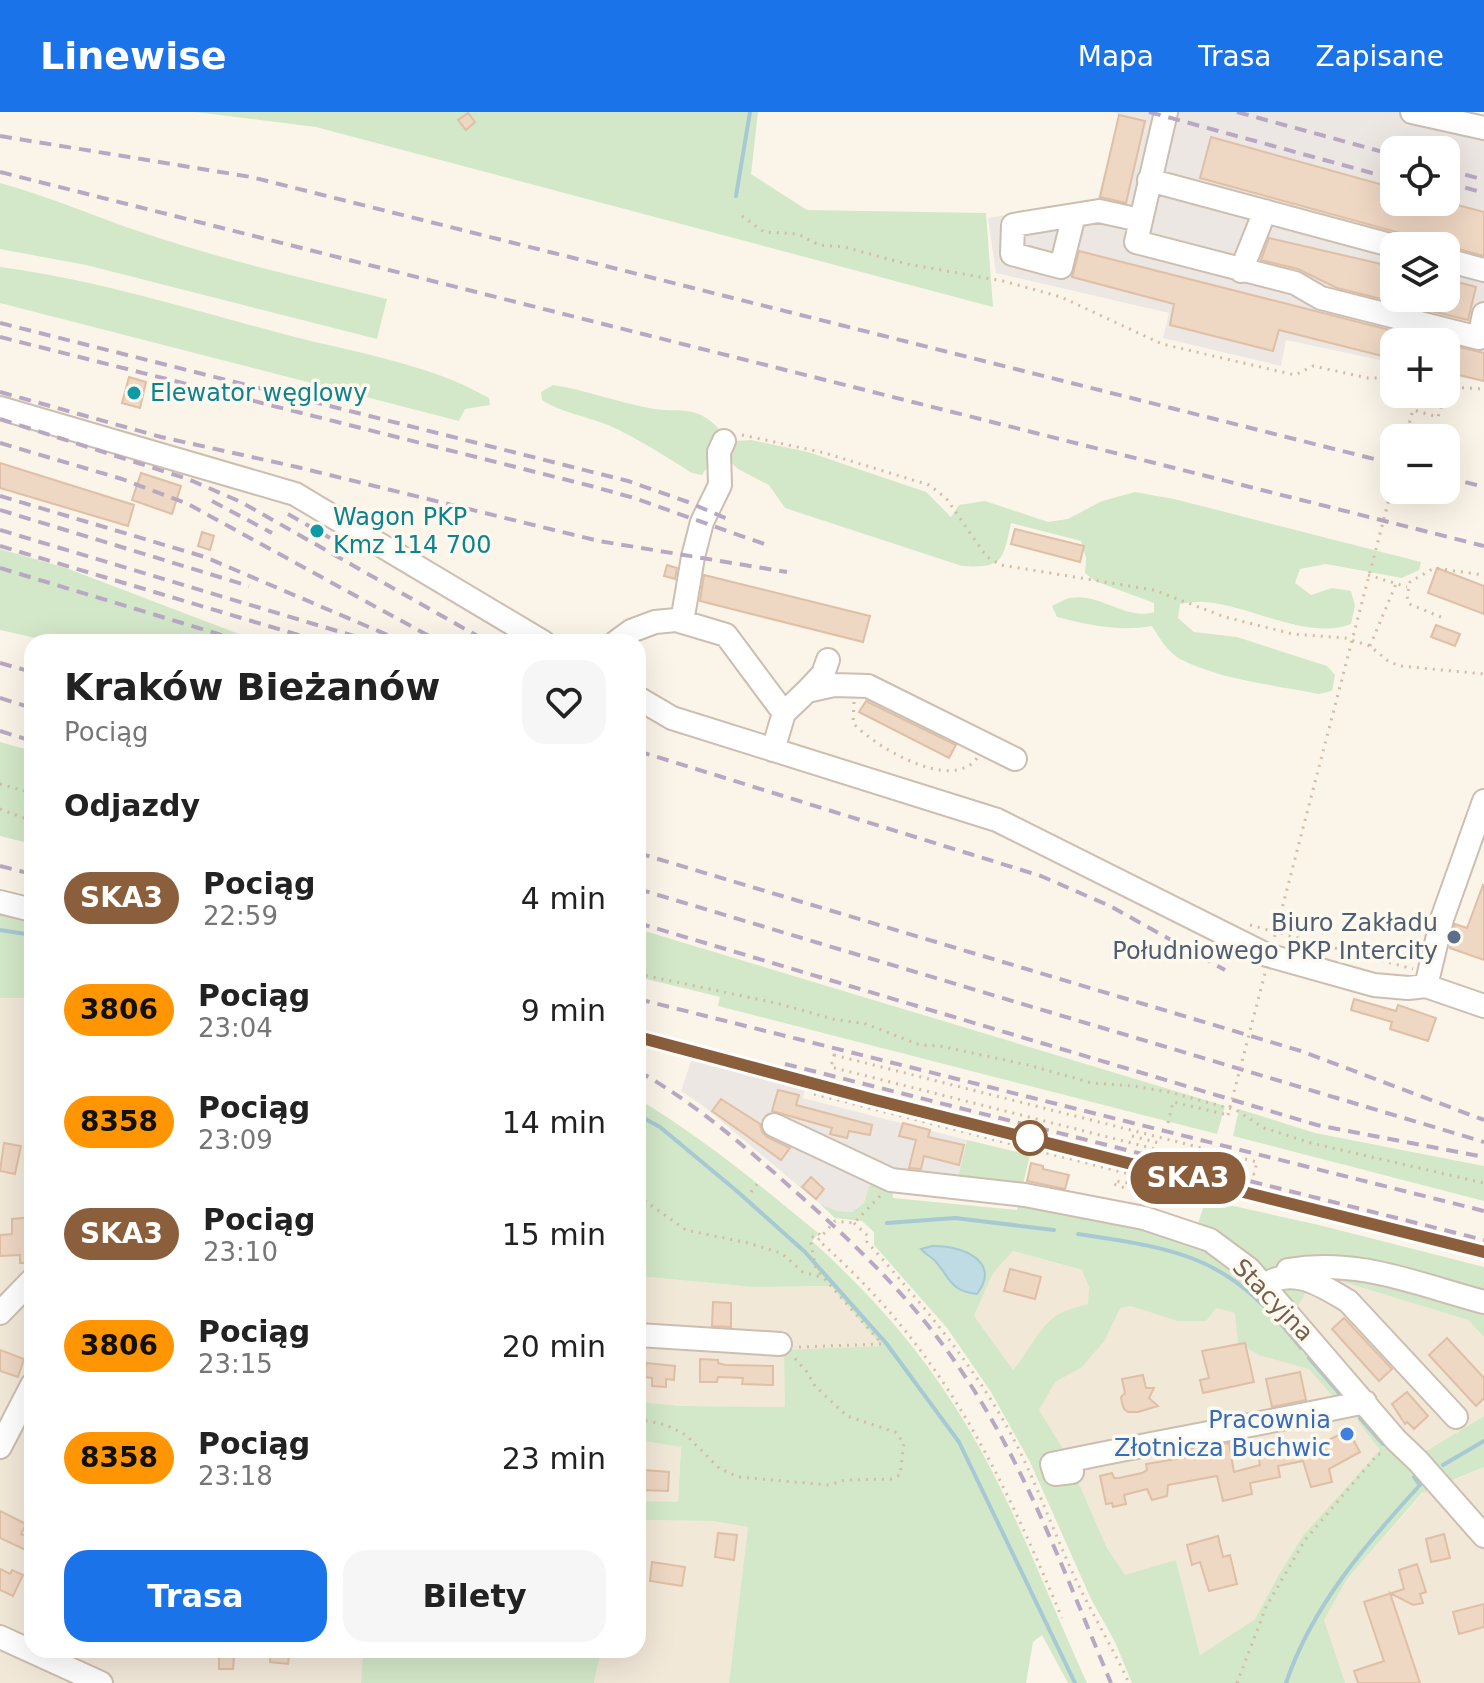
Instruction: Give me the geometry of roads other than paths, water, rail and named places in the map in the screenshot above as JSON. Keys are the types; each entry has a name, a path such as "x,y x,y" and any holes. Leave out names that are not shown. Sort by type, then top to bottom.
{"street":[{"path":"1166,112 1136,242 1295,283 1321,298 1479,338 1484,314"},
{"path":"1412,112 1484,128"},
{"path":"1149,180 1380,242"},
{"path":"1074,215 1099,211 1140,220"},
{"path":"1241,271 1265,211"},
{"path":"1460,264 1484,270"},
{"path":"0,408 295,494 530,634"},
{"path":"682,622 702,522 720,485 719,452 724,441"},
{"path":"627,634 655,622 682,622 726,635 784,713"},
{"path":"773,750 784,713 823,674 828,660"},
{"path":"807,691 834,685 868,686 1015,759"},
{"path":"646,703 672,718 997,820 1267,955 1374,985 1408,988 1427,979"},
{"path":"1427,979 1442,919 1484,801"},
{"path":"0,902 24,908"},
{"path":"1427,979 1484,1006"},
{"name":"Stacyjna","path":"774,1125 891,1180 1025,1195 1155,1220 1210,1240 1269,1282 1396,1440 1484,1536"},
{"path":"1269,1282 1282,1271 1307,1267 1369,1269 1484,1302"},
{"path":"1269,1282 1285,1275 1302,1277 1348,1301 1456,1417"},
{"path":"0,1313 24,1288"},
{"path":"1450,1293 1484,1320"},
{"path":"646,1336 780,1344"},
{"path":"2,1438 24,1399"},
{"path":"1068,1461 1365,1402"},
{"path":"0,1637 24,1648"},
{"path":"46,1658 101,1683"}],"water":[{"path":"932,1246 965,1252 981,1264 985,1272 984,1282 977,1294 957,1287 921,1249"}],"waterway":[{"path":"736,196 750,112"},
{"path":"0,930 24,934"},
{"path":"646,1119 660,1127 738,1192 805,1252 886,1343 959,1442 1075,1683"},
{"path":"887,1223 955,1218 1054,1230"},
{"path":"1078,1234 1149,1246 1204,1263 1252,1294 1301,1348"},
{"path":"1309,1358 1344,1399"},
{"path":"1360,1418 1383,1444"},
{"path":"1443,1465 1484,1441"},
{"path":"1286,1683 1310,1628 1342,1577 1420,1485 1414,1477"}],"railway":[{"path":"1149,112 1380,175"},
{"path":"1237,112 1380,151"},
{"path":"0,136 251,177 1380,460"},
{"path":"0,172 1484,546"},
{"path":"1460,173 1484,180"},
{"path":"1460,186 1484,193"},
{"path":"0,323 628,481 732,521"},
{"path":"0,337 591,486 767,545"},
{"path":"0,392 161,437 599,541 787,572"},
{"path":"0,419 188,479 241,502 474,634"},
{"path":"0,443 122,479 188,504 425,634"},
{"path":"1460,481 1484,487"},
{"path":"0,496 205,557 385,634"},
{"path":"212,501 272,533"},
{"path":"0,510 249,586"},
{"path":"288,514 330,538"},
{"path":"0,530 347,634"},
{"path":"0,546 295,634"},
{"path":"0,568 219,634"},
{"path":"0,663 24,670"},
{"path":"0,698 24,706"},
{"path":"0,731 24,738"},
{"path":"646,753 1041,876 1110,906 1225,970"},
{"path":"646,855 1301,1051 1484,1120"},
{"path":"0,866 24,872"},
{"path":"646,891 1484,1142"},
{"path":"646,925 1317,1125 1484,1157"},
{"path":"646,1001 1484,1211"},
{"path":"646,1039 871,1099 1484,1252"},
{"path":"785,1064 1484,1240"},
{"path":"646,1076 716,1124 811,1206 879,1270 940,1341 982,1403 1024,1480 1111,1683"}],"train":[{"name":"SKA3","path":"646,1039 871,1099 1484,1252"}],"place":[{"name":"Elewator węglowy","path":"134,393"},
{"name":"Wagon PKP Kmz 114 700","path":"317,531"},
{"name":"Biuro Zakładu Południowego PKP Intercity","path":"1454,937"},
{"name":"Pracownia Złotnicza Buchwic","path":"1347,1434"}]}
